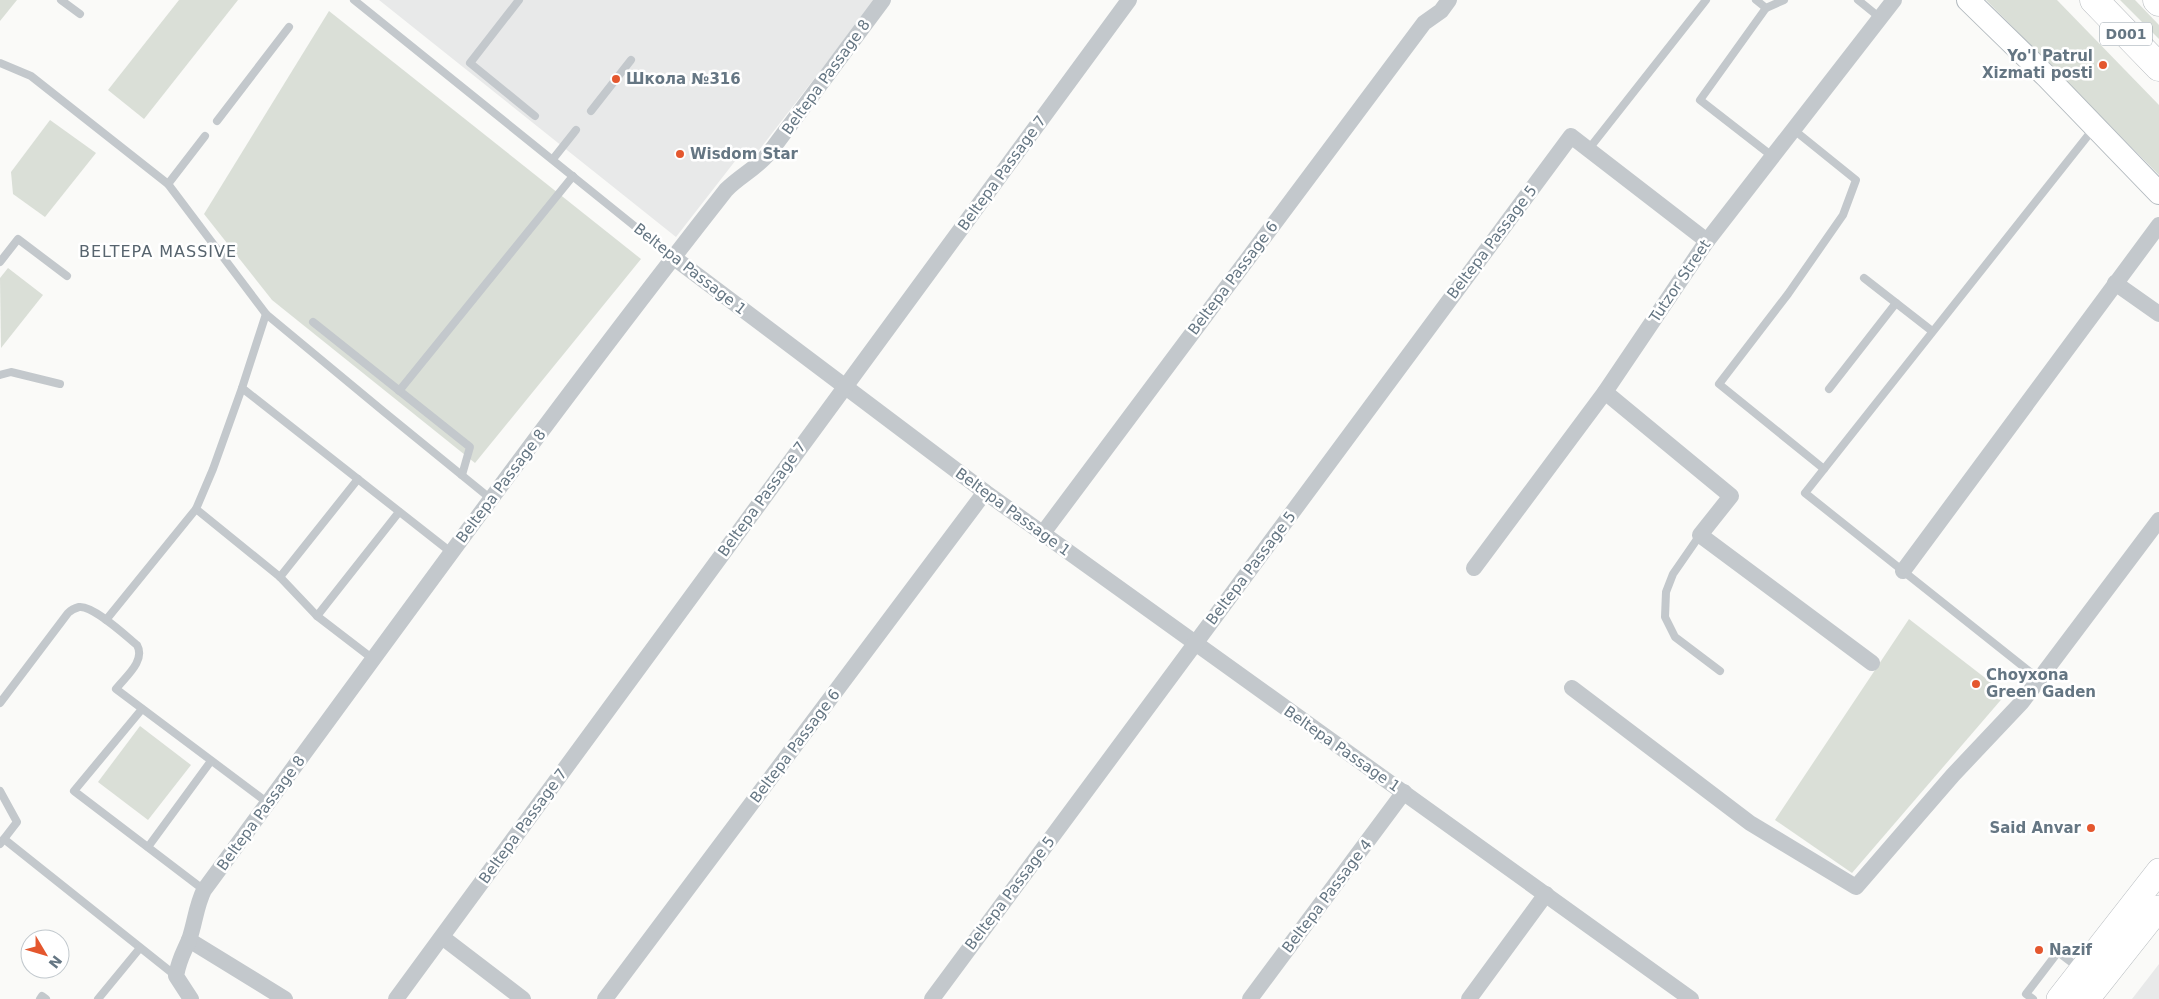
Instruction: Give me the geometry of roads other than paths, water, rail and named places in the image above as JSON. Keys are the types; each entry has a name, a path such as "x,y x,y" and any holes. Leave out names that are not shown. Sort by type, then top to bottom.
{"highway":[{"name":"D001","path":"2094,0 2159,67"}],"main road":[{"path":"2059,999 2159,871"},
{"path":"2087,999 2159,908"}],"street":[{"name":"Beltepa Passage 7","path":"396,999 1129,0"},
{"name":"Beltepa Passage 6","path":"1043,533 1424,23 1440,11 1449,0"},
{"name":"Tutzor Street","path":"1474,568 1605,392 1707,240 1894,0"},
{"path":"1968,0 2095,126 2159,193"},
{"name":"Beltepa Passage 8","path":"176,976 179,959 188,940 198,902 204,890 491,499 673,257 726,190 736,180 758,166 770,152 877,2"},
{"name":"Beltepa Passage 5","path":"932,999 1571,136 1588,150"},
{"path":"1588,150 1707,240"},
{"path":"1903,571 2159,225"},
{"name":"Beltepa Passage 1","path":"673,257 984,492 1692,999"},
{"path":"2115,283 2159,314"},
{"path":"1605,392 1731,496 1700,535 1872,663"},
{"name":"Beltepa Passage 6","path":"605,999 984,492"},
{"path":"1572,688 1750,823 1856,887 2040,680 2159,520"},
{"name":"Beltepa Passage 4","path":"1250,999 1404,792"},
{"path":"1469,999 1546,894"},
{"path":"442,937 523,999"},
{"path":"188,940 285,999"},
{"path":"176,976 191,999"}],"lane":[{"path":"61,0 80,14"},
{"name":"Beltepa Passage 1","path":"354,0 673,257"},
{"path":"519,0 470,63 535,116"},
{"path":"1588,150 1706,0"},
{"path":"1756,0 1766,8"},
{"path":"1772,156 1700,100 1766,8 1784,0"},
{"path":"1858,0 1879,17"},
{"path":"216,121 289,27"},
{"path":"591,111 631,60"},
{"path":"0,63 32,76 168,184 266,314 491,499"},
{"path":"2040,680 1805,493 2095,126"},
{"path":"553,159 576,130"},
{"path":"1794,130 1856,180 1843,216 1788,294 1719,384 1824,469"},
{"path":"168,184 205,136"},
{"path":"399,391 573,176"},
{"path":"0,262 18,239 67,276"},
{"path":"1864,278 1932,331"},
{"path":"1829,389 1896,303"},
{"path":"106,620 196,509 213,469 266,314"},
{"path":"313,322 470,447 462,475"},
{"path":"0,375 11,372 60,384"},
{"path":"242,388 452,553"},
{"path":"280,576 358,479"},
{"path":"196,509 280,576 317,616 373,660"},
{"path":"317,616 400,512"},
{"path":"1700,535 1673,574 1666,592 1665,617 1675,637 1720,671"},
{"path":"0,703 68,613 80,607 85,608 106,620 140,650 138,662 116,689 268,803"},
{"path":"142,708 74,791 204,890"},
{"path":"148,847 211,761"},
{"path":"0,791 17,822 2,841 176,976"},
{"path":"98,999 140,948"},
{"path":"2033,999 2026,994 2058,952 2081,970"},
{"path":"40,999 42,996 46,999"}],"place":[{"name":"Yo'l Patrul Xizmati posti","path":"2103,65"},
{"name":"Школа №316","path":"616,79"},
{"name":"Wisdom Star","path":"680,154"},
{"name":"Choyxona Green Gaden","path":"1976,684"},
{"name":"Said Anvar","path":"2091,828"},
{"name":"Nazif","path":"2039,950"}],"district":[{"name":"BELTEPA MASSIVE","path":"158,251"}]}
